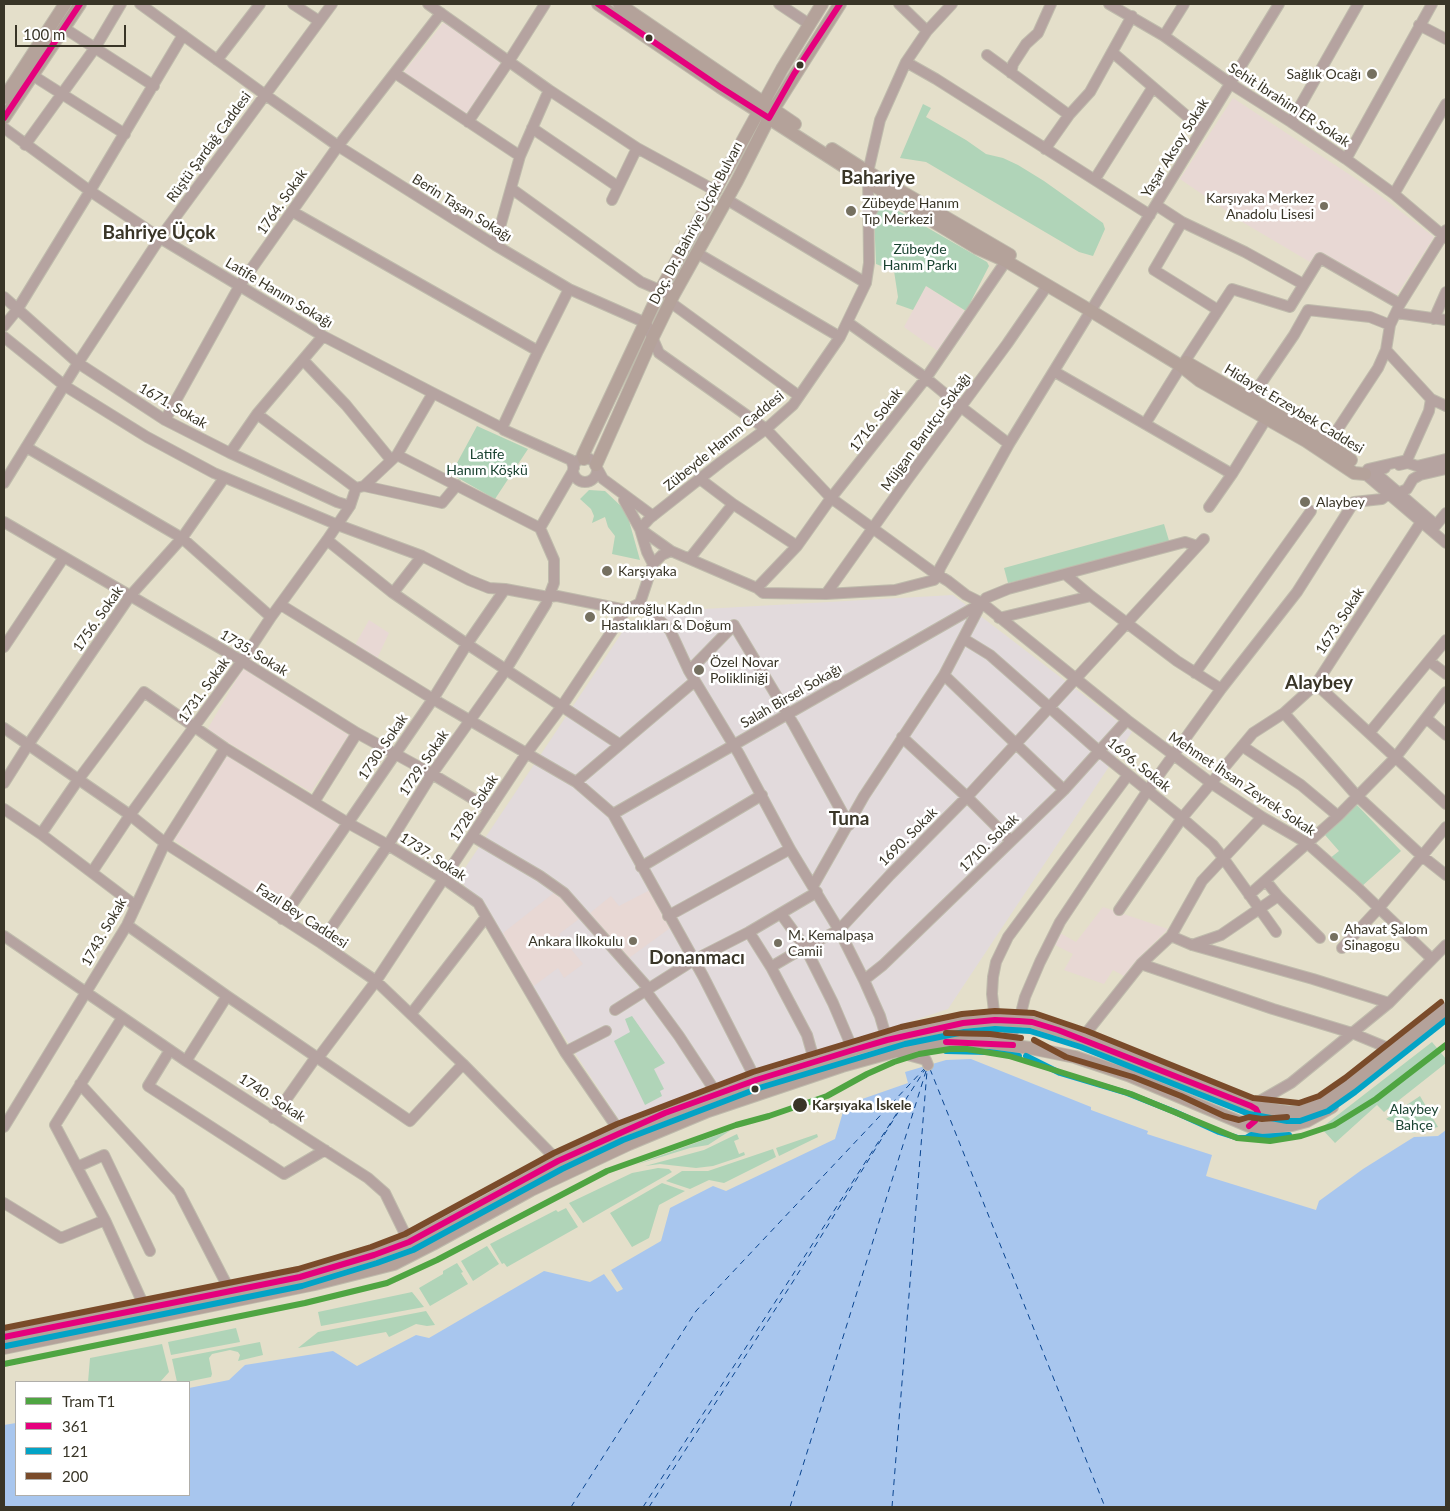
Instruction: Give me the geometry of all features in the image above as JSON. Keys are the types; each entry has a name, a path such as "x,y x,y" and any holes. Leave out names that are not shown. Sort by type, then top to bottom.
{"main road":[{"path":"4,98 66,4"},
{"path":"4,118 80,4"},
{"path":"598,4 720,87 766,111"},
{"path":"618,4 766,111"},
{"name":"Doç. Dr. Bahriye Üçok Bulvarı","path":"766,111 782,69 822,4"},
{"name":"Doç. Dr. Bahriye Üçok Bulvarı","path":"584,465 583,455 660,291 721,195 766,111 840,4"},
{"name":"Hidayet Erzeybek Caddesi","path":"766,111 868,177 1012,256 1092,309 1183,363 1251,398 1328,444 1362,468 1365,474"},
{"name":"Hidayet Erzeybek Caddesi","path":"868,177 901,202 977,248 1006,261 1046,286 1092,309"},
{"name":"Doç. Dr. Bahriye Üçok Bulvarı","path":"584,465 672,298 698,253 721,195"},
{"name":"Hidayet Erzeybek Caddesi","path":"1183,363 1200,381 1306,441 1354,472 1365,474"},
{"path":"1251,1106 1300,1112 1323,1104 1446,1009"},
{"path":"4,1337 300,1277 392,1248 409,1242 558,1161 620,1132 756,1080 853,1050 942,1042 967,1042 1016,1046 1075,1057 1182,1096 1249,1126 1262,1128 1292,1125 1307,1121 1323,1113 1340,1102 1446,1019"},
{"path":"4,1348 315,1284 394,1264 531,1190 628,1144 708,1111 842,1066 890,1046 963,1023 995,1020 1019,1021 1044,1025 1084,1039 1251,1106 1256,1109 1258,1114 1255,1121 1249,1126"},
{"path":"1016,1046 1010,1034 1019,1021"},
{"path":"427,1232 433,1244"},
{"name":"1740. Sokak","path":"409,1242 415,1254"},
{"path":"392,1248 396,1253 394,1264"}],"street":[{"path":"25,145 95,48 121,4"},
{"name":"Berin Taşan Sokağı","path":"140,4 338,146 495,245 569,289 646,323"},
{"path":"217,60 260,4"},
{"path":"293,4 319,21"},
{"name":"Rüştü Şardağ Caddesi","path":"4,483 78,363 160,238 332,4"},
{"path":"428,4 549,90 636,148 721,195 866,283"},
{"path":"468,122 545,4"},
{"path":"779,4 808,24"},
{"path":"900,4 927,31"},
{"name":"Zübeyde Hanım Caddesi","path":"640,529 652,517 766,429 793,404 840,337 866,283 869,264 868,177 880,120 906,62 927,31 952,4"},
{"path":"1011,73 1013,64 1026,44 1038,33 1051,4"},
{"name":"Sehit İbrahim ER Sokak","path":"1109,4 1164,36 1231,84 1346,159 1445,234"},
{"path":"1164,36 1184,4"},
{"name":"Yaşar Aksoy Sokak","path":"938,576 940,568 1009,444 1055,372 1279,4"},
{"path":"1291,122 1358,4"},
{"path":"1346,159 1432,4"},
{"name":"1764. Sokak","path":"165,420 240,285 338,146 441,13"},
{"path":"1045,149 1069,115 1090,92 1132,16"},
{"path":"1420,25 1446,39"},
{"path":"64,28 154,86"},
{"path":"4,326 17,310 154,86 183,35"},
{"path":"1112,52 1202,128"},
{"path":"987,55 1069,115"},
{"path":"906,62 936,79 1150,215"},
{"path":"395,73 520,156"},
{"path":"32,75 125,134"},
{"path":"1094,179 1153,87"},
{"path":"495,245 520,156 549,90"},
{"path":"1394,194 1446,104"},
{"name":"Latife Hanım Sokağı","path":"4,128 90,191 160,238 323,336 504,430 584,465 652,517"},
{"path":"532,128 617,186"},
{"path":"612,200 636,148"},
{"path":"512,189 641,282 669,294 800,396"},
{"path":"869,215 875,205 882,202 901,202"},
{"path":"1156,205 1182,222 1245,252 1303,284"},
{"path":"293,212 538,351"},
{"path":"1182,222 1154,270 1218,310"},
{"path":"1328,444 1378,368 1386,350 1390,325 1398,309 1445,234"},
{"path":"698,253 840,337"},
{"path":"1290,307 1320,258 1398,309 1434,319 1446,320"},
{"name":"1716. Sokak","path":"757,588 797,546 831,498 926,378 1006,261"},
{"name":"Müjgan Barutçu Sokağı","path":"826,594 1008,344 1046,286"},
{"path":"502,428 569,289"},
{"path":"1145,424 1232,289 1290,307 1370,317 1390,325"},
{"path":"1434,319 1446,292"},
{"name":"1671. Sokak","path":"4,297 78,363 165,420 230,453 337,502 350,506"},
{"path":"1251,398 1294,335 1308,310"},
{"path":"646,323 660,353 766,429"},
{"path":"846,324 850,324 926,378 1009,444"},
{"path":"230,453 257,414 323,336"},
{"path":"4,337 65,386 147,437 224,478 338,525 422,556 475,583 489,588 505,589 548,598 557,596 626,610"},
{"path":"1386,350 1431,399 1446,406"},
{"path":"303,360 346,404 394,458 457,485 540,528 584,465"},
{"path":"1055,372 1232,474"},
{"path":"360,487 394,458 432,393"},
{"path":"1431,399 1429,411 1407,460 1368,469 1365,474 1393,493 1434,528 1446,543"},
{"path":"257,414 360,487 442,504 457,485"},
{"path":"1210,507 1266,419"},
{"name":"Mehmet İhsan Zeyrek Sokak","path":"766,429 831,498 938,576 966,595 982,603 1173,755 1262,817 1307,843 1432,959"},
{"path":"26,448 182,538 271,617"},
{"path":"1434,528 1421,522 1393,493 1376,471 1408,463 1417,466 1446,459"},
{"path":"584,465 574,475 579,480 605,486 652,517"},
{"path":"584,465 595,476 590,481"},
{"path":"1019,1021 1025,997 1060,922 1173,755 1221,689 1297,592 1354,502 1382,499 1407,488 1413,479 1446,469"},
{"name":"1756. Sokak","path":"4,783 130,596 182,538 224,478"},
{"path":"700,480 797,546"},
{"name":"1731. Sokak","path":"92,872 130,815 338,525 360,487"},
{"path":"624,500 640,529 653,564"},
{"path":"685,557 690,558 733,504"},
{"path":"1195,673 1311,511"},
{"path":"1434,528 1446,513"},
{"name":"1735. Sokak","path":"4,522 242,661 358,733 490,809"},
{"name":"1673. Sokak","path":"1119,910 1182,818 1253,733 1284,713 1316,684 1421,522"},
{"name":"1729. Sokak","path":"321,943 388,844 432,774 505,671 546,604 554,583 554,560 540,528"},
{"path":"640,529 671,551 757,588 763,593 826,594 895,590 934,580 938,576"},
{"path":"327,540 393,593 505,671 619,744"},
{"name":"Salah Birsel Sokağı","path":"613,814 982,603 986,598 1008,589 1185,542 1200,543"},
{"name":"1690. Sokak","path":"771,967 804,947 839,930 967,797 1200,543"},
{"path":"671,551 662,555 653,564 640,603 670,630 689,671 762,796 790,849 839,930 880,1016 890,1046 926,1060 928,1065"},
{"path":"393,593 422,556"},
{"path":"4,647 64,557"},
{"path":"1065,574 1176,661 1221,689"},
{"name":"1730. Sokak","path":"282,919 433,699 467,644 505,589"},
{"path":"1000,618 1091,596"},
{"name":"1728. Sokak","path":"273,1118 376,981 526,754 562,706 626,610 640,603"},
{"path":"615,1010 694,960 781,914 815,889 864,796 944,675 982,603"},
{"path":"281,605 433,699 576,782 613,814 694,960 756,1080"},
{"path":"689,671 734,625 787,714 849,825"},
{"name":"1696. Sokak","path":"964,639 990,655 1100,752 1213,845 1276,932"},
{"path":"1370,732 1446,640"},
{"path":"1429,661 1446,674"},
{"path":"944,675 1064,790"},
{"path":"576,782 695,681"},
{"path":"1316,684 1446,804"},
{"name":"1737. Sokak","path":"78,780 144,692 225,748 444,879 478,903 565,1052 620,1132"},
{"path":"1249,895 1338,816 1395,758 1446,692"},
{"path":"1284,713 1357,796 1422,856 1446,875"},
{"path":"1426,718 1446,735"},
{"name":"1710. Sokak","path":"864,980 883,965 1064,790 1127,720"},
{"name":"Fazıl Bey Caddesi","path":"4,728 130,815 165,844 321,943 376,981 463,1064 558,1161"},
{"path":"314,802 358,733"},
{"path":"902,737 967,797 1010,841"},
{"path":"1242,746 1302,786 1338,816"},
{"name":"1743. Sokak","path":"4,1127 127,925 165,844 225,748"},
{"path":"995,1020 992,994 993,976 996,962 1008,937 1128,775"},
{"path":"41,834 78,780"},
{"path":"641,867 762,796"},
{"path":"4,809 41,834 136,906"},
{"path":"1084,1039 1087,1032 1141,964 1171,936 1202,881 1262,817"},
{"path":"1342,948 1446,827"},
{"path":"472,836 540,876 564,893 647,990 717,1094"},
{"path":"668,916 790,849"},
{"path":"1266,881 1278,896 1320,938"},
{"path":"1192,945 1221,935 1278,896"},
{"path":"781,914 804,947 833,1003 853,1050"},
{"path":"411,1014 486,917"},
{"path":"127,925 410,1121 463,1064"},
{"path":"750,932 807,1035 815,1063"},
{"name":"1740. Sokak","path":"4,936 186,1061 368,1178 385,1193 409,1242"},
{"path":"1171,936 1192,945 1313,979 1389,1004"},
{"path":"1251,1106 1290,1083 1389,1004 1446,944"},
{"path":"1141,964 1273,1009 1352,1033 1394,1050"},
{"path":"186,1061 227,996"},
{"path":"122,1018 55,1126 105,1220 145,1308"},
{"path":"565,1052 606,1031"},
{"path":"170,1050 148,1086 284,1174 325,1150"},
{"path":"80,1084 179,1192 230,1291"},
{"path":"77,1167 104,1155 150,1251"},
{"path":"4,1203 61,1238 105,1220"}],"shaded area":[{"path":"445,21 503,62 466,116 403,73"},
{"name":"Karşıyaka Merkez Anadolu Lisesi","path":"1233,98 1370,188 1434,237 1394,299 1318,253 1310,262 1244,223 1180,179"},
{"path":"926,286 974,317 964,335 939,352 904,327"},
{"path":"953,595 1132,732 948,1009 831,1048 621,1123 459,877 627,625 686,610"},
{"path":"369,620 389,633 377,659 355,645"},
{"path":"243,668 349,735 311,792 207,730"},
{"path":"226,752 343,823 283,914 174,840"},
{"name":"Ankara İlkokulu","path":"650,890 677,923 629,958 590,913 611,896 619,906"},
{"path":"555,892 579,919 559,934 583,964 564,978 558,968 531,988 503,933"},
{"path":"1103,907 1168,929 1124,976 1113,970 1104,984 1064,970 1073,954 1053,944 1060,933 1076,942"}],"green space":[{"path":"923,104 931,108 926,117 986,154 1003,158 1018,165 1103,223 1105,229 1093,256 1079,252 926,162 900,158"},
{"name":"Zübeyde Hanım Parkı","path":"888,205 987,262 989,266 966,311 926,286 913,310 896,304 898,297 894,271 876,264 874,215 877,209"},
{"name":"Latife Hanım Köşkü","path":"477,426 528,449 495,499 451,474"},
{"path":"589,490 605,491 623,508 628,517 640,560 612,554 615,536 608,527 605,517 592,523 594,516 591,509 580,499"},
{"path":"1164,524 1170,544 1008,583 1004,568"},
{"path":"1357,805 1401,851 1361,887 1329,859 1339,851 1325,835"},
{"path":"632,1016 665,1063 654,1069 664,1089 660,1091 662,1096 645,1105 614,1041 630,1032 625,1019"},
{"path":"1432,1042 1446,1059 1446,1063 1384,1112 1377,1105 1335,1143 1321,1128"},
{"name":"Alaybey Bahçe","path":"1420,1096 1438,1127 1413,1133 1386,1119"},
{"path":"731,1130 708,1145 690,1148 635,1165"},
{"path":"737,1134 739,1139 734,1141 739,1154 744,1152 745,1155 737,1158 713,1166 696,1168 660,1164 645,1166 704,1150"},
{"path":"817,1134 818,1137 779,1156 776,1148"},
{"path":"773,1149 776,1157 724,1183 709,1180 690,1189 666,1181 682,1171 708,1171"},
{"path":"658,1168 669,1169 672,1172 583,1223 569,1203 632,1173"},
{"path":"662,1183 685,1191 659,1205 649,1238 632,1247 610,1213"},
{"path":"566,1208 578,1227 507,1267 504,1263 502,1264 490,1244 556,1210 558,1212"},
{"path":"487,1246 499,1264 473,1281 461,1261"},
{"path":"457,1263 468,1284 430,1306 419,1288"},
{"path":"412,1292 424,1307 321,1326 318,1312"},
{"path":"426,1311 435,1325 416,1324 389,1337 386,1332 298,1348 318,1332"},
{"path":"236,1328 240,1342 171,1355 168,1342"},
{"path":"260,1342 263,1355 238,1361 240,1355 238,1352 230,1350 212,1354 209,1358 211,1377 190,1381 177,1381 172,1359"},
{"path":"162,1344 169,1372 161,1381 88,1381 90,1358"}],"water":[{"path":"971,1059 1091,1107 1091,1110 1148,1131 1147,1134 1212,1155 1206,1176 1316,1210 1319,1201 1363,1169 1414,1137 1438,1136 1446,1130 1446,1507 4,1507 4,1425 15,1423 15,1496 190,1496 190,1388 229,1380 245,1365 333,1351 357,1366 416,1335 429,1338 544,1271 590,1282 604,1274 617,1292 623,1289 611,1270 661,1241 670,1208 713,1186 726,1191 835,1139 845,1105 908,1083 905,1072 946,1060"}],"ferry route":[{"path":"571,1507 696,1311 926,1067"},
{"path":"643,1507 926,1068"},
{"path":"790,1507 927,1068"},
{"path":"930,1069 1105,1507"},
{"path":"892,1507 927,1071"},
{"path":"649,1507 794,1280 902,1106"}],"tram line":[{"name":"T1","path":"4,1364 305,1303 387,1283 437,1260 607,1171 736,1125 827,1096 867,1074 894,1062 919,1054 950,1049 967,1049 1009,1056 1131,1094 1237,1138 1270,1141 1301,1136 1334,1125 1376,1099 1446,1045"}],"transit line":[{"name":"361","path":"4,118 80,4"},
{"name":"361","path":"598,4 769,118 794,74 840,4"},
{"name":"200","path":"4,1328 298,1269 371,1247 405,1234 554,1153 617,1124 753,1072 901,1027 962,1014 995,1011 1034,1013 1087,1031 1253,1098 1299,1103 1319,1096 1345,1078 1441,1002"},
{"name":"361","path":"4,1337 300,1277 374,1255 409,1242 558,1161 665,1113 756,1080 853,1050 887,1040 963,1023 995,1020 1019,1021 1032,1022 1058,1030 1251,1106 1258,1113 1255,1121 1249,1126"},
{"name":"121","path":"6,1346 302,1286 377,1263 413,1250 562,1169 623,1140 759,1088 905,1044 964,1032 995,1029 1030,1031 1081,1047 1249,1114 1287,1121 1300,1121 1328,1111 1446,1020"},
{"name":"200","path":"946,1033 990,1034 1021,1038"},
{"name":"200","path":"1034,1040 1066,1057 1133,1077 1224,1116 1239,1120 1249,1117 1262,1119 1287,1117"},
{"name":"361","path":"946,1042 1013,1045"},
{"name":"121","path":"946,1051 989,1052 1019,1056"},
{"name":"121","path":"1026,1056 1060,1073 1127,1093 1219,1132 1238,1138 1246,1138 1251,1135 1262,1137 1289,1135"}],"place":[{"name":"Sağlık Ocağı","path":"1372,74"},
{"name":"Karşıyaka Merkez Anadolu Lisesi","path":"1324,206"},
{"name":"Zübeyde Hanım Tıp Merkezi","path":"851,211"},
{"name":"Alaybey","path":"1305,502"},
{"name":"Karşıyaka","path":"607,571"},
{"name":"Kındıroğlu Kadın Hastalıkları & Doğum","path":"590,617"},
{"name":"Özel Novar Polikliniği","path":"699,670"},
{"name":"Ahavat Şalom Sinagogu","path":"1334,937"},
{"name":"Ankara İlkokulu","path":"633,941"},
{"name":"M. Kemalpaşa Camii","path":"778,943"},
{"name":"Karşıyaka İskele","path":"800,1105"}],"district":[{"name":"Bahariye","path":"878,178"},
{"name":"Bahriye Üçok","path":"159,233"},
{"name":"Alaybey","path":"1319,683"},
{"name":"Tuna","path":"849,819"},
{"name":"Donanmacı","path":"697,958"}]}
